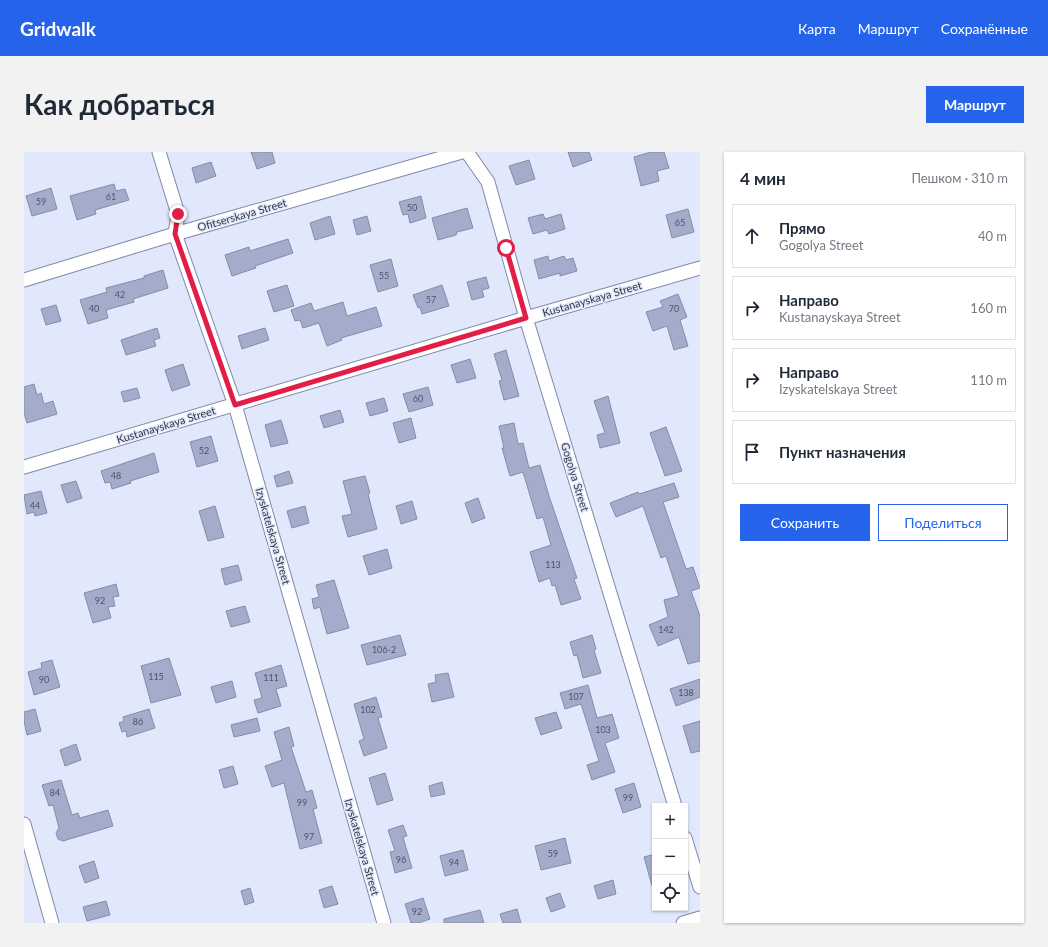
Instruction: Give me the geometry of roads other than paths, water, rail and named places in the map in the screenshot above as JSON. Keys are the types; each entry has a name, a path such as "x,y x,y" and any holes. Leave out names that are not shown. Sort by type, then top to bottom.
{"street":[{"name":"Izyskatelskaya Street","path":"159,152 178,214 175,234 235,405 384,923"},
{"name":"Ofitserskaya Street","path":"24,280 175,234 462,152"},
{"name":"Gogolya Street","path":"467,152 488,182 526,318 674,803"},
{"name":"Kustanayskaya Street","path":"24,467 700,268"},
{"path":"24,824 52,923"},
{"path":"685,839 700,886"},
{"path":"683,923 700,918"}]}
